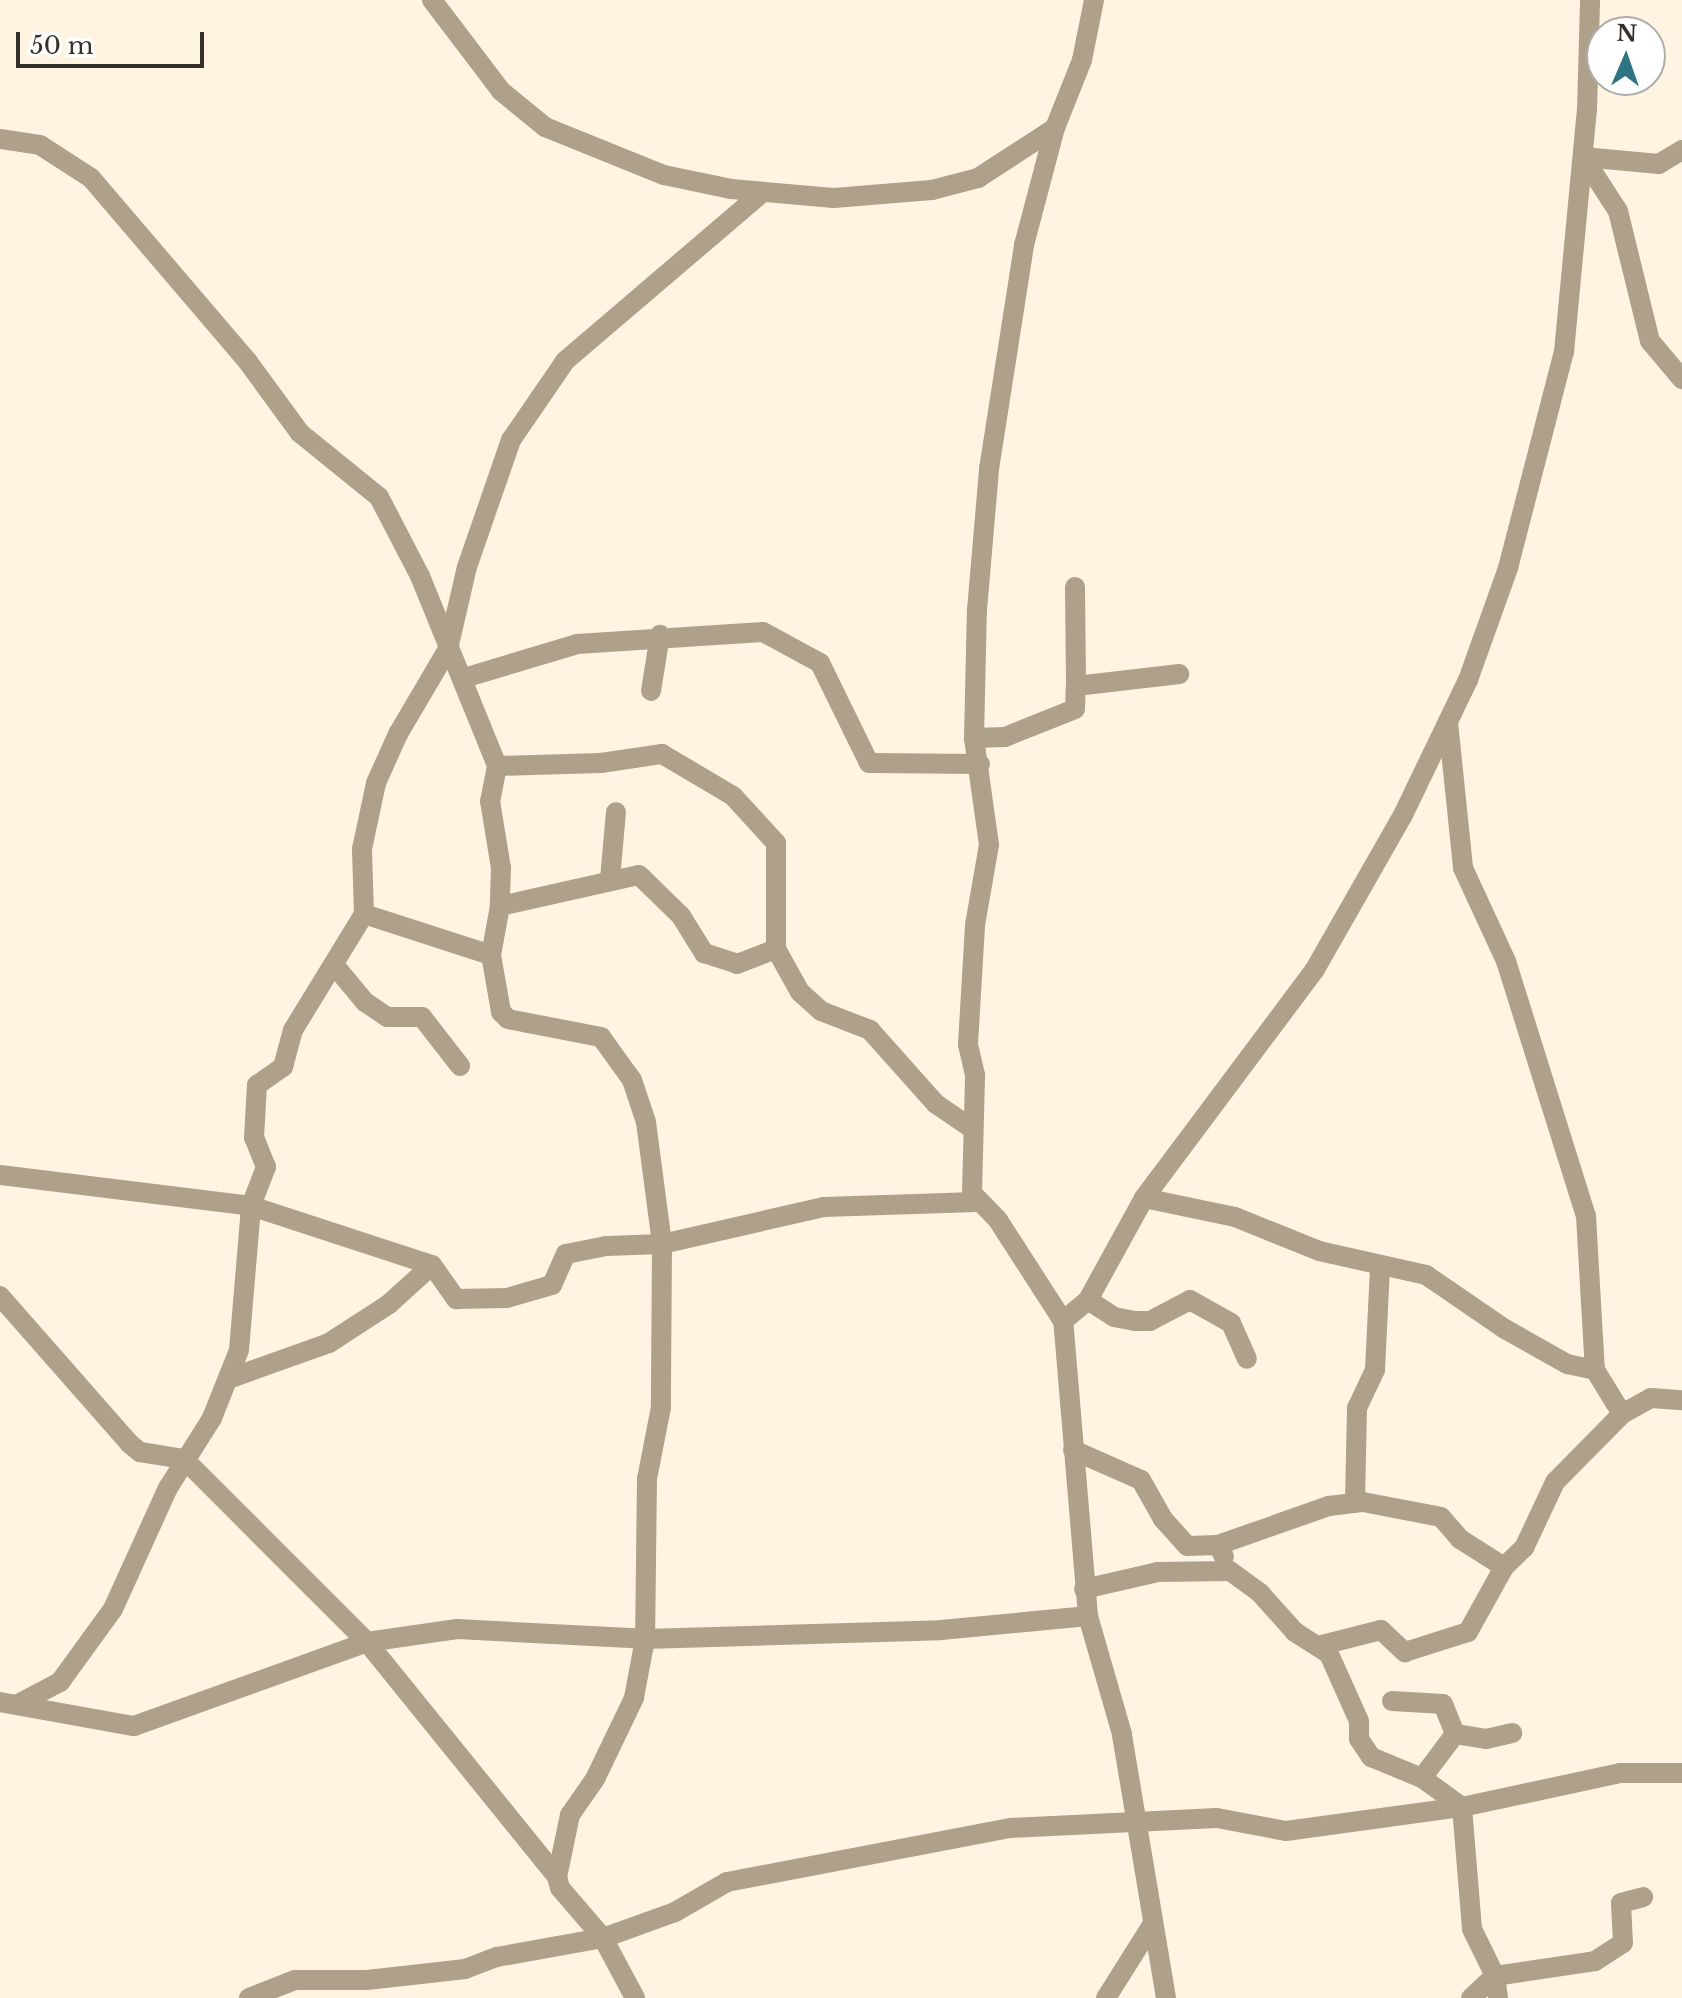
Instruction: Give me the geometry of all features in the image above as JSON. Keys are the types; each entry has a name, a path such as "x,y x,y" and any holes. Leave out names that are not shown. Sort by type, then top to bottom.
{"street":[{"path":"432,0 501,91 550,130 657,173 763,192 841,198 957,184 978,178 1055,128"},
{"path":"976,1202 970,1127 975,1075 968,1044 975,925 989,845 974,738 977,610 989,469 1024,245 1055,128 1082,60 1094,0"},
{"path":"1063,1321 1088,1300 1144,1198 1314,971 1468,680 1508,568 1564,352 1583,157 1590,0"},
{"path":"0,139 40,145 91,178 248,362 300,433 372,489 420,576 448,649 464,678 497,766 490,801 501,868 500,906 491,955 497,1002 508,1019 601,1037 632,1080 646,1122 662,1244 661,1407 647,1479 645,1639 634,1698 595,1779 570,1815 557,1877"},
{"path":"1583,157 1659,164 1682,150"},
{"path":"1583,157 1618,211 1650,341 1682,379"},
{"path":"9,1703 60,1682 113,1609 184,1459 199,1444 228,1379 239,1350 251,1206 266,1167 254,1138 257,1085 283,1067 293,1030 335,966 364,914 362,849 376,783 398,734 448,649 489,497 534,399 565,361 763,192"},
{"path":"974,738 1005,737 1075,709 1075,587"},
{"path":"464,678 498,664 577,644 742,630 776,635 820,663 869,763 980,764"},
{"path":"651,691 660,635"},
{"path":"1076,686 1179,674"},
{"path":"1448,722 1463,868 1506,961 1586,1216 1595,1370 1622,1414"},
{"path":"497,766 601,763 662,754 733,796 776,843 776,949 811,1002 821,1011 870,1030 936,1104 970,1127"},
{"path":"610,879 616,812"},
{"path":"500,906 610,879 639,875 681,916 704,953 737,964 776,949"},
{"path":"364,914 491,955"},
{"path":"335,966 365,1002 387,1017 422,1017 460,1066"},
{"path":"0,1175 251,1206 432,1265 456,1299 507,1298 552,1285 566,1254 662,1244 824,1207 976,1202 998,1220 1063,1321 1088,1616 1122,1734 1166,1998"},
{"path":"1144,1198 1235,1217 1319,1251 1426,1275 1517,1336 1567,1364 1595,1370"},
{"path":"228,1379 329,1343 389,1304 432,1265"},
{"path":"1355,1503 1357,1408 1375,1370 1380,1267"},
{"path":"0,1296 130,1444 140,1452 184,1459 367,1642 557,1877 560,1888 603,1938 635,1998"},
{"path":"1088,1300 1114,1317 1135,1321 1150,1321 1190,1300 1231,1323 1247,1359"},
{"path":"1318,1646 1381,1630 1405,1652 1468,1632 1504,1567 1524,1548 1555,1482 1622,1414 1651,1398 1682,1400"},
{"path":"1073,1450 1141,1480 1163,1519 1187,1546 1218,1545 1329,1506 1355,1503 1441,1517 1460,1539 1504,1567"},
{"path":"1218,1545 1230,1571 1260,1593 1295,1632 1329,1654 1359,1721 1359,1739 1371,1757 1422,1778 1462,1807 1472,1929 1495,1976 1498,1998"},
{"path":"1084,1589 1158,1572 1230,1571"},
{"path":"9,1703 134,1726 367,1642 471,1629 645,1639 941,1630 1088,1616"},
{"path":"1392,1701 1443,1704 1455,1734"},
{"path":"1455,1734 1486,1739 1512,1733"},
{"path":"1422,1778 1455,1734"},
{"path":"249,1998 295,1980 451,1972 497,1957 603,1938 675,1912 727,1882 792,1867 1023,1826 1217,1818 1286,1831 1462,1807 1620,1773 1682,1773"},
{"path":"1471,1998 1495,1976 1595,1961 1623,1943 1621,1903 1643,1897"},
{"path":"1106,1998 1152,1925"}]}
